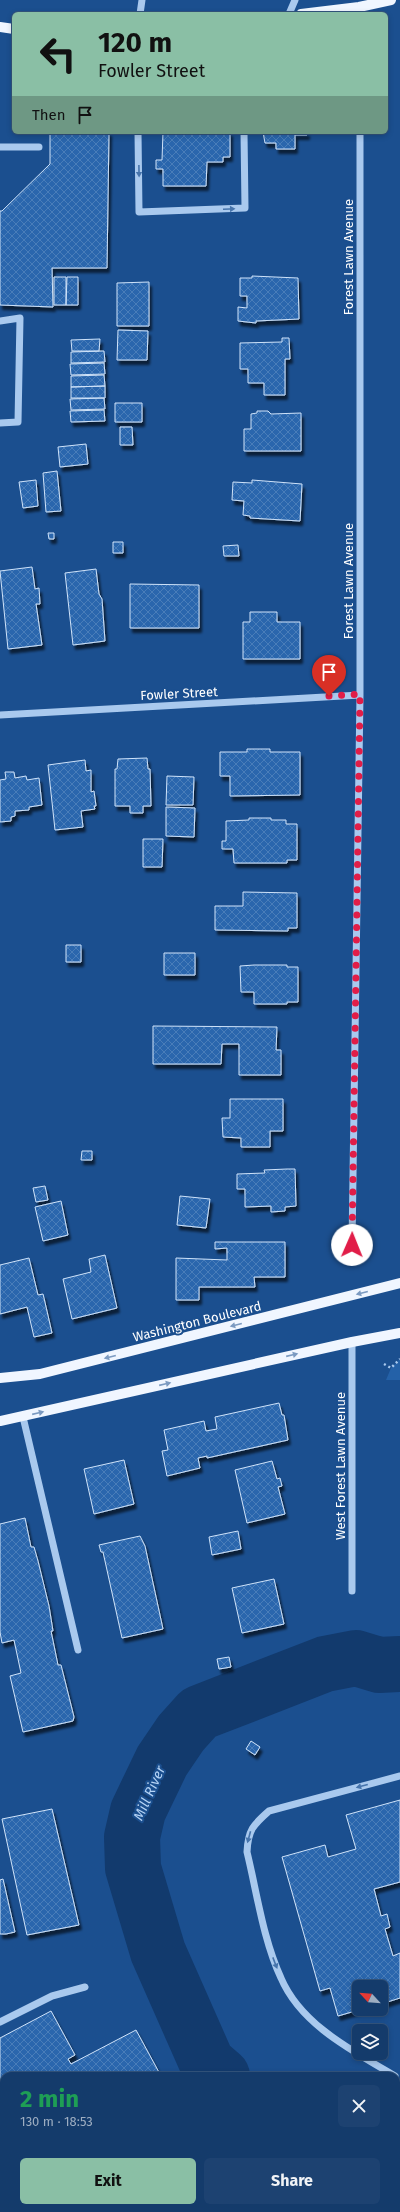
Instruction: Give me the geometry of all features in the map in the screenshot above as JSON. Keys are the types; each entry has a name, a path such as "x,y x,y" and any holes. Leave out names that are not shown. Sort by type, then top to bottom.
{"main road":[{"path":"330,12 359,10 391,0"},
{"path":"0,27 12,29"},
{"name":"Washington Boulevard","path":"0,1378 40,1374 400,1284"},
{"path":"0,1421 352,1342 400,1334"}],"street":[{"path":"140,12 142,0"},
{"path":"290,12 295,0"},
{"path":"138,134 139,212 245,208 244,134"},
{"name":"Forest Lawn Avenue","path":"352,1245 360,694 360,134"},
{"path":"0,146 39,147"},
{"path":"0,321 20,318 18,422 0,423"},
{"name":"Fowler Street","path":"0,715 360,694"},
{"name":"West Forest Lawn Avenue","path":"352,1342 352,1591"},
{"path":"23,1416 78,1650"},
{"path":"388,2072 341,2044 315,2022 294,2000 281,1980 272,1955 247,1852 248,1835 256,1822 269,1811 400,1776"},
{"path":"0,2022 52,1996 85,1987"}],"path":[{"path":"384,1364 390,1368 400,1360"}],"shaded area":[{"path":"400,1359 400,1380 386,1380 391,1368"}],"building":[{"path":"50,134 109,134 107,268 52,268 53,307 0,305 0,211 2,211 50,164"},
{"path":"163,134 230,134 230,157 223,157 223,162 207,162 206,186 163,186 163,169 156,169 156,160 162,160"},
{"path":"263,134 307,134 295,135 295,149 276,149 276,143 265,143"},
{"path":"252,276 298,278 299,319 256,321 256,323 238,321 238,307 247,308 247,296 240,296 240,278 252,278"},
{"path":"54,277 66,277 66,305 54,305"},
{"path":"67,277 78,277 78,305 66,305"},
{"path":"149,282 149,326 117,326 117,283"},
{"path":"118,330 148,331 147,360 117,360"},
{"path":"282,338 289,338 290,359 285,359 285,395 264,395 264,383 248,383 248,369 240,369 240,343 282,342"},
{"path":"100,339 99,351 72,351 71,340"},
{"path":"104,351 105,362 71,363 71,352"},
{"path":"104,363 105,374 71,375 70,364"},
{"path":"104,375 105,386 71,387 71,376"},
{"path":"105,386 105,398 71,398 71,387"},
{"path":"104,398 105,409 71,410 70,399"},
{"path":"115,403 142,403 142,422 115,422"},
{"path":"104,410 105,421 71,422 70,411"},
{"path":"257,411 268,411 271,414 301,413 301,451 244,451 244,429 251,429 251,414 257,413"},
{"path":"120,427 132,427 133,445 120,445"},
{"path":"86,444 88,464 60,467 58,447"},
{"path":"57,471 61,511 46,512 43,473"},
{"path":"36,480 38,506 23,508 19,482"},
{"path":"252,480 302,484 300,521 250,518 250,516 243,515 244,501 232,500 233,482 252,483"},
{"path":"48,533 54,533 54,539 49,539"},
{"path":"113,542 123,542 123,553 113,553"},
{"path":"238,545 239,556 224,556 223,546"},
{"path":"32,567 35,589 39,588 40,604 36,604 42,645 8,649 0,571"},
{"path":"96,569 99,594 102,599 105,641 73,645 65,573"},
{"path":"130,584 199,585 199,628 130,628"},
{"path":"250,612 277,612 277,622 300,622 300,659 243,659 243,622 250,622"},
{"path":"247,749 270,749 270,752 300,752 300,795 230,796 230,776 220,776 220,752 247,752"},
{"path":"147,758 148,769 150,769 151,806 143,806 143,813 130,813 130,806 115,806 115,769 117,769 118,759"},
{"path":"85,760 86,771 91,770 91,792 94,791 95,809 81,811 83,827 55,830 48,765"},
{"path":"5,772 14,772 15,778 26,776 27,780 39,778 42,805 29,807 29,810 15,811 15,816 11,817 11,821 0,822 0,780 6,779"},
{"path":"167,776 194,777 193,805 166,805"},
{"path":"166,807 195,808 194,837 166,836"},
{"path":"249,818 271,818 271,820 286,820 286,824 297,824 297,860 287,860 287,863 234,863 233,849 222,849 222,841 226,841 226,821 249,820"},
{"path":"143,839 163,839 162,867 143,867"},
{"path":"243,892 297,893 297,928 288,928 288,931 215,930 215,906 243,906"},
{"path":"66,945 81,945 81,962 66,962"},
{"path":"164,953 195,953 195,975 164,975"},
{"path":"287,965 287,967 298,967 298,1002 287,1002 287,1004 254,1004 254,992 241,992 240,966"},
{"path":"153,1026 277,1027 276,1050 281,1050 281,1075 239,1075 239,1044 222,1044 221,1064 153,1064"},
{"path":"230,1099 283,1099 283,1131 270,1131 270,1147 241,1147 241,1138 223,1137 222,1118 230,1118"},
{"path":"82,1151 92,1151 92,1160 81,1160"},
{"path":"295,1169 296,1206 285,1207 285,1211 271,1212 271,1206 245,1207 245,1189 237,1189 237,1174 265,1173 264,1170"},
{"path":"45,1186 48,1200 36,1202 33,1188"},
{"path":"180,1196 210,1199 206,1228 177,1225"},
{"path":"61,1201 68,1235 43,1241 35,1207"},
{"path":"215,1242 285,1242 285,1277 254,1277 255,1287 199,1287 199,1300 176,1300 176,1258 227,1260 227,1248 215,1249"},
{"path":"105,1255 117,1308 72,1319 63,1279 91,1272 89,1259"},
{"path":"29,1258 38,1295 43,1294 52,1333 34,1337 27,1307 0,1314 0,1265"},
{"path":"279,1403 282,1415 284,1415 288,1440 207,1458 207,1456 198,1458 200,1468 167,1476 162,1451 168,1450 164,1430 204,1421 206,1431 217,1429 215,1417"},
{"path":"124,1460 134,1504 94,1514 84,1469"},
{"path":"272,1461 277,1479 280,1478 282,1486 278,1487 285,1514 247,1523 235,1470"},
{"path":"25,1518 31,1547 34,1547 49,1606 53,1631 51,1631 58,1665 61,1665 74,1717 73,1721 23,1732 10,1676 21,1673 14,1640 2,1643 0,1632 0,1524"},
{"path":"238,1531 241,1549 212,1555 209,1537"},
{"path":"140,1536 145,1546 163,1629 122,1638 103,1552 101,1552 99,1545"},
{"path":"274,1579 284,1624 242,1633 232,1588"},
{"path":"229,1657 231,1667 219,1669 217,1659"},
{"path":"251,1741 260,1747 255,1755 246,1749"},
{"path":"400,1800 400,1882 374,1889 381,1916 387,1914 390,1927 385,1929 393,1956 400,1953 400,1998 388,2002 388,1980 352,1980 352,2012 338,2016 330,1988 320,1991 282,1857 325,1845 328,1857 356,1849 346,1815"},
{"path":"52,1809 79,1925 27,1935 2,1819"},
{"path":"3,1879 15,1932 0,1934 0,1880"},
{"path":"51,2011 75,2055 68,2059 71,2064 136,2030 159,2072 0,2072 0,2038"}],"waterway":[{"name":"Mill River","path":"217,2072 207,2063 158,1952 133,1868 132,1837 138,1811 162,1761 181,1733 199,1713 325,1664 356,1658 379,1665 400,1664"}],"route":[{"path":"329,696 360,694 352,1245"}]}
